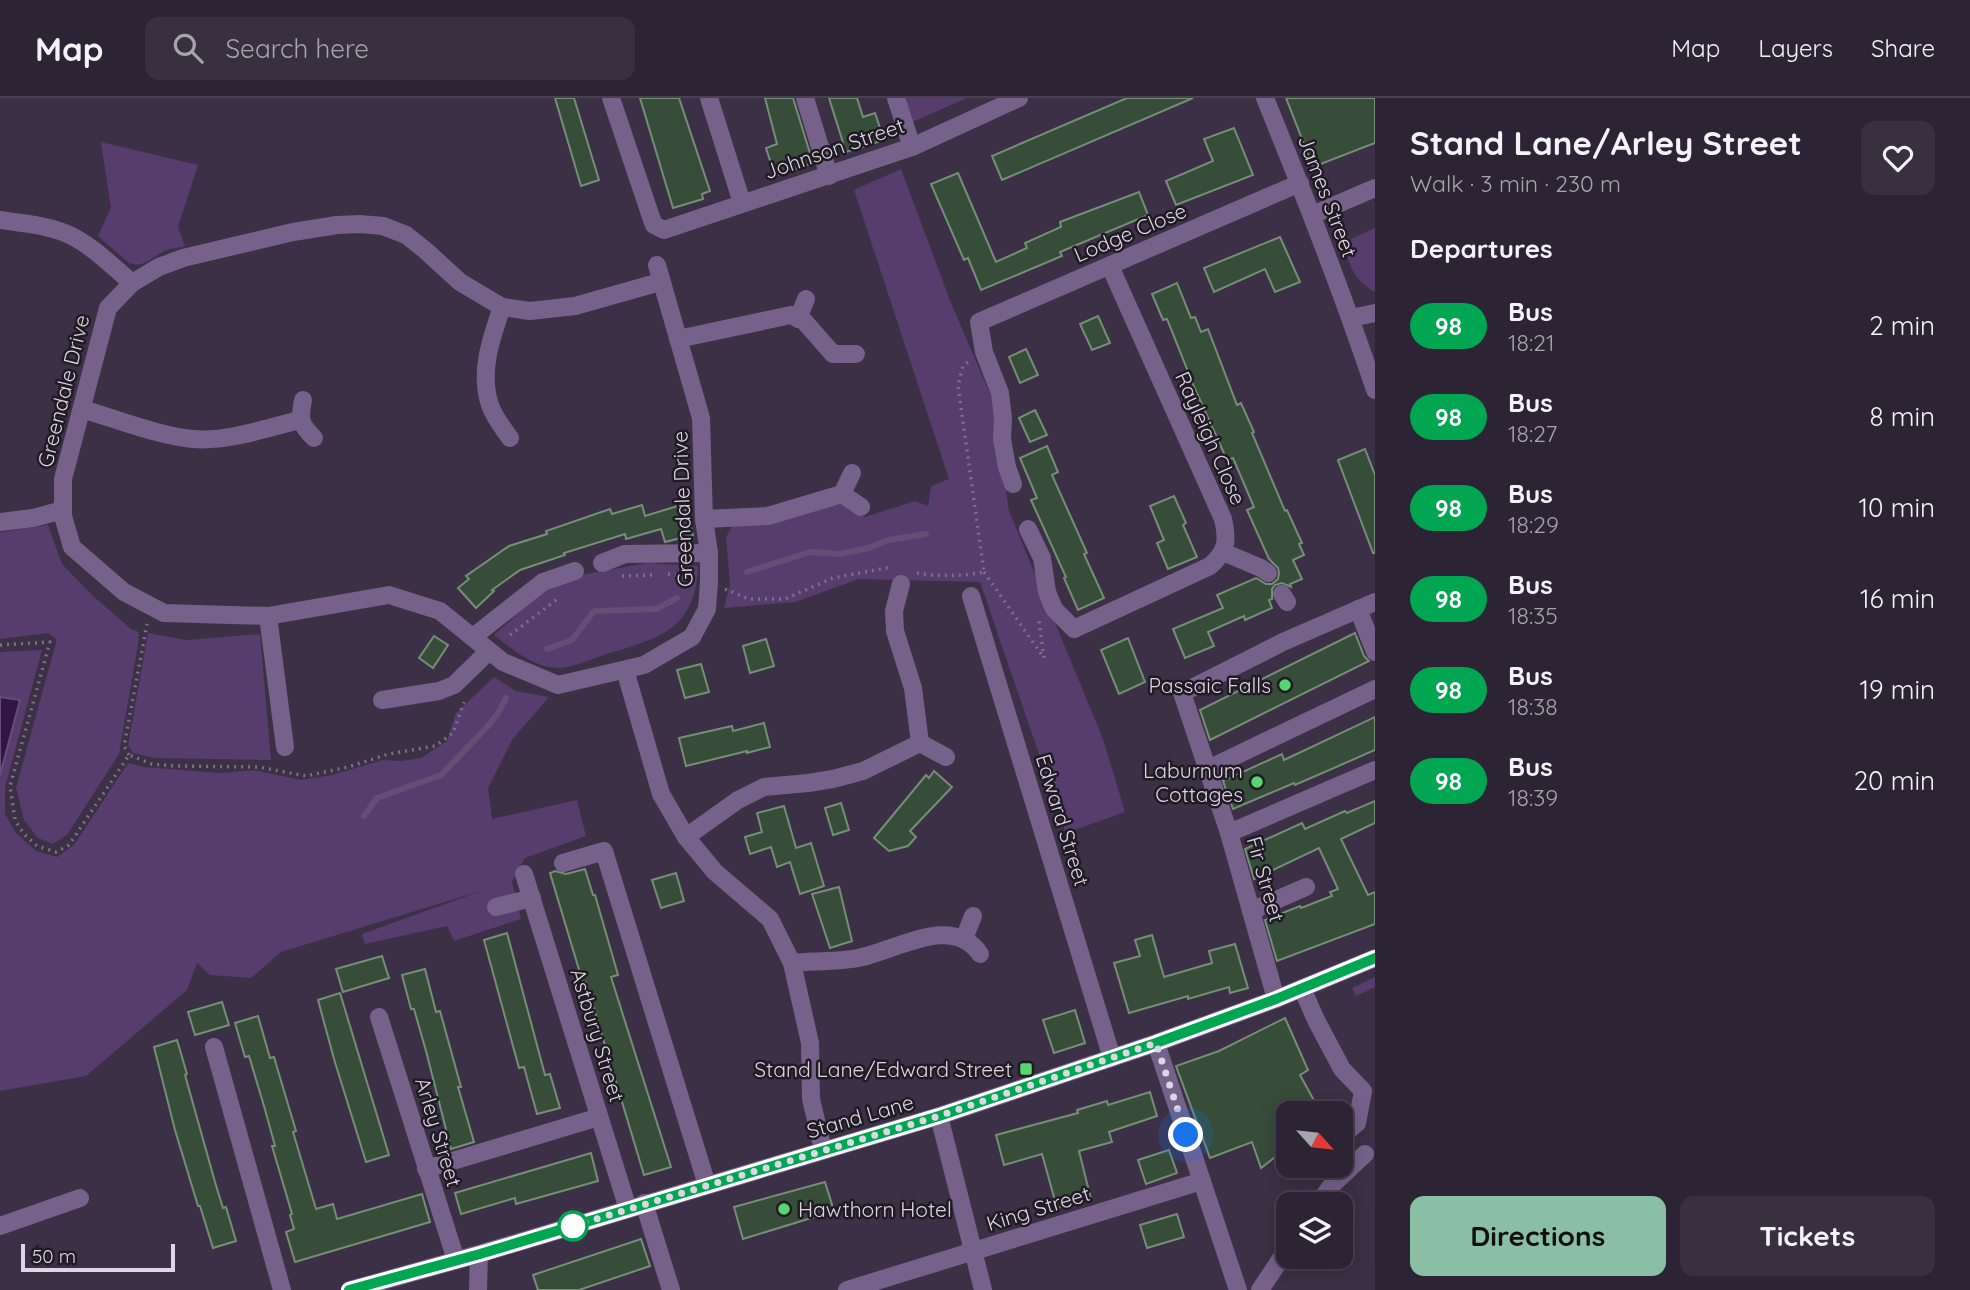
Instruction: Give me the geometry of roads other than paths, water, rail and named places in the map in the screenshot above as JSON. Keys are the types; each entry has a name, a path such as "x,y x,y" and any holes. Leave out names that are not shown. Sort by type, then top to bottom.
{"street":[{"name":"Johnson Street","path":"611,98 654,225 669,230 912,147 1019,98"},
{"path":"709,98 742,203"},
{"path":"805,98 830,176"},
{"path":"896,98 912,147"},
{"name":"James Street","path":"1265,98 1351,318 1375,390"},
{"name":"Lodge Close","path":"1013,484 1002,439 1000,393 984,352 979,321 1300,183"},
{"path":"1312,215 1375,188"},
{"path":"0,220 68,234 132,283"},
{"name":"Greendale Drive","path":"360,224 383,226 406,235 460,282 502,307 530,311 575,306 658,274 701,418 709,582 707,609 692,637 644,665 558,685 503,662 440,611 388,595 268,616 164,613 124,592 72,547 63,510 63,479 108,308 132,283 159,267 183,258 293,232 360,224"},
{"name":"Rayleigh Close","path":"1110,265 1223,519 1226,533 1223,552"},
{"path":"798,318 806,299"},
{"path":"502,307 490,343 485,376 492,427 510,438"},
{"path":"1351,318 1375,313"},
{"path":"678,339 792,316 804,321 833,354 856,354"},
{"path":"303,400 300,420 314,438"},
{"path":"82,409 170,435 194,439 226,437 300,420"},
{"path":"704,519 768,516 842,494 852,473"},
{"path":"842,494 861,508"},
{"path":"0,522 33,518 63,510"},
{"path":"1028,529 1042,558 1047,592 1054,609 1074,629 1210,566 1223,552 1268,573"},
{"path":"602,563 625,554 709,553"},
{"path":"473,637 543,582 575,571"},
{"path":"898,577 894,611 895,631 913,688 920,743"},
{"name":"Edward Street","path":"971,596 1112,1058"},
{"path":"1367,605 1375,652"},
{"name":"Fir Street","path":"1276,999 1229,833 1182,693 1283,642 1367,605"},
{"path":"268,616 285,747"},
{"path":"382,700 439,691 454,685 489,651"},
{"path":"625,670 661,794 686,837 715,872 769,919 792,962 810,1043 811,1099 823,1150"},
{"path":"1208,769 1375,689"},
{"path":"920,743 946,757"},
{"path":"686,837 738,800 764,787 808,783 863,771 920,743"},
{"path":"1229,833 1375,770"},
{"path":"564,863 604,852 707,1185"},
{"name":"Astbury Street","path":"524,874 599,1117 671,1290"},
{"path":"1251,911 1306,887"},
{"path":"496,907 532,898"},
{"path":"964,939 973,916"},
{"path":"792,962 858,958 940,934 964,939 975,946 980,954"},
{"name":"Stand Lane","path":"349,1290 480,1254 939,1116 1156,1043 1276,999 1375,958"},
{"path":"1302,988 1342,1069 1363,1091 1357,1123 1353,1127"},
{"name":"Arley Street","path":"379,1017 456,1260"},
{"path":"1156,1043 1238,1290"},
{"path":"214,1047 282,1290"},
{"path":"939,1116 983,1290"},
{"path":"426,1169 599,1117"},
{"path":"1327,1192 1365,1154"},
{"name":"King Street","path":"847,1290 1202,1181"},
{"path":"0,1226 80,1198"},
{"path":"478,1290 480,1254"},
{"path":"1260,1290 1276,1266"}],"waterway":[{"path":"747,572 810,552 840,554 869,548 888,540 926,534"},
{"path":"547,649 572,640 594,611 656,609 677,598"},
{"path":"364,816 377,798 441,775 488,726 506,698"}],"place":[{"name":"Passaic Falls","path":"1285,685"},
{"name":"Laburnum Cottages","path":"1257,782"},
{"name":"Stand Lane/Edward Street","path":"1026,1069"},
{"name":"Hawthorn Hotel","path":"784,1209"}]}
